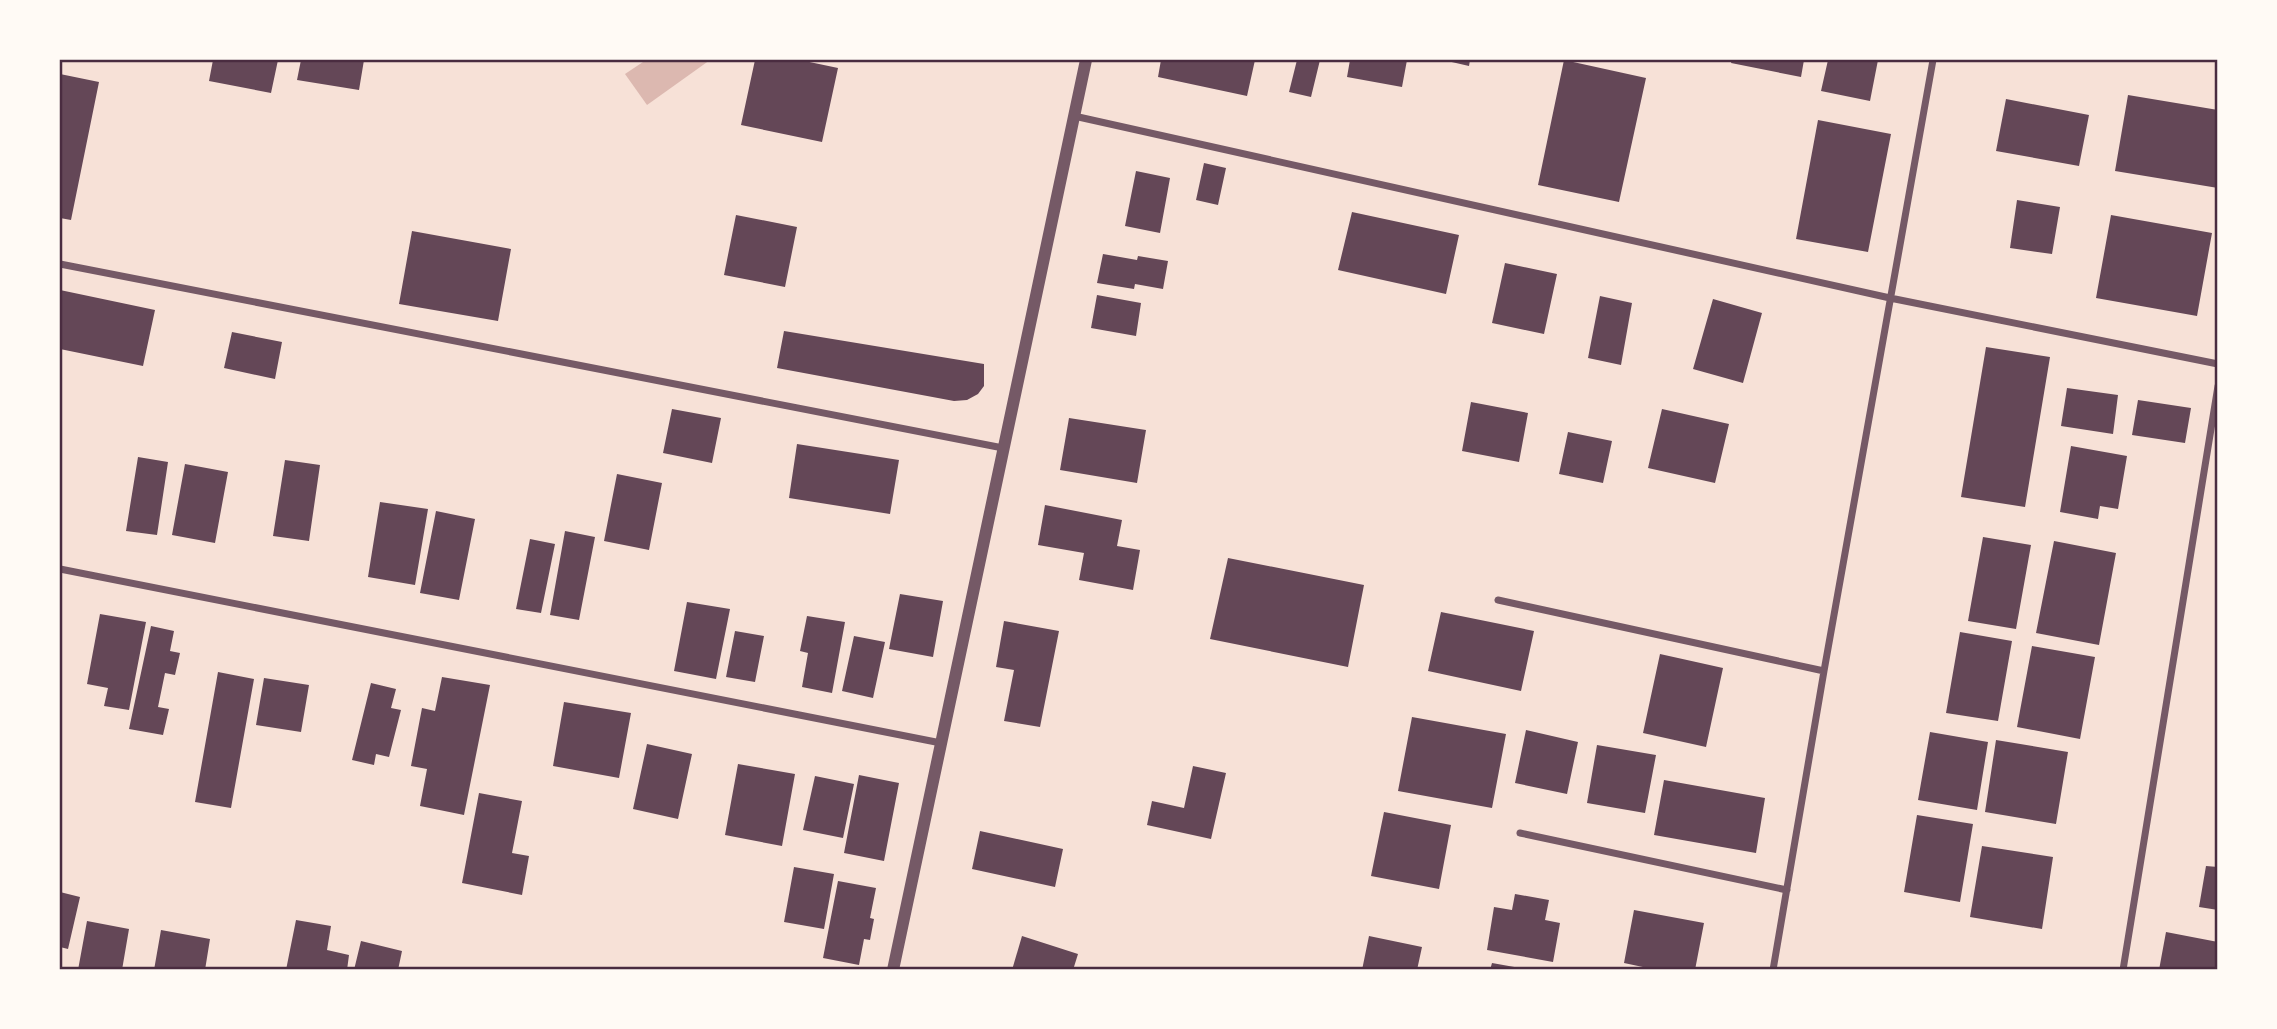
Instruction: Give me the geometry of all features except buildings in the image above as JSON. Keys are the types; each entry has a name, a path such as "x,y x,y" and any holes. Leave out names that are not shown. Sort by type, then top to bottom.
{"street":[{"path":"893,970 1086,60"},
{"path":"1773,970 1933,60"},
{"path":"1074,116 1890,298 2217,363"},
{"path":"60,264 1003,449"},
{"path":"2123,970 2217,386"},
{"path":"60,569 942,743"},
{"path":"1498,600 1824,671"},
{"path":"1520,833 1787,890"}],"shaded area":[{"path":"646,60 710,60 647,105 625,74"}]}
